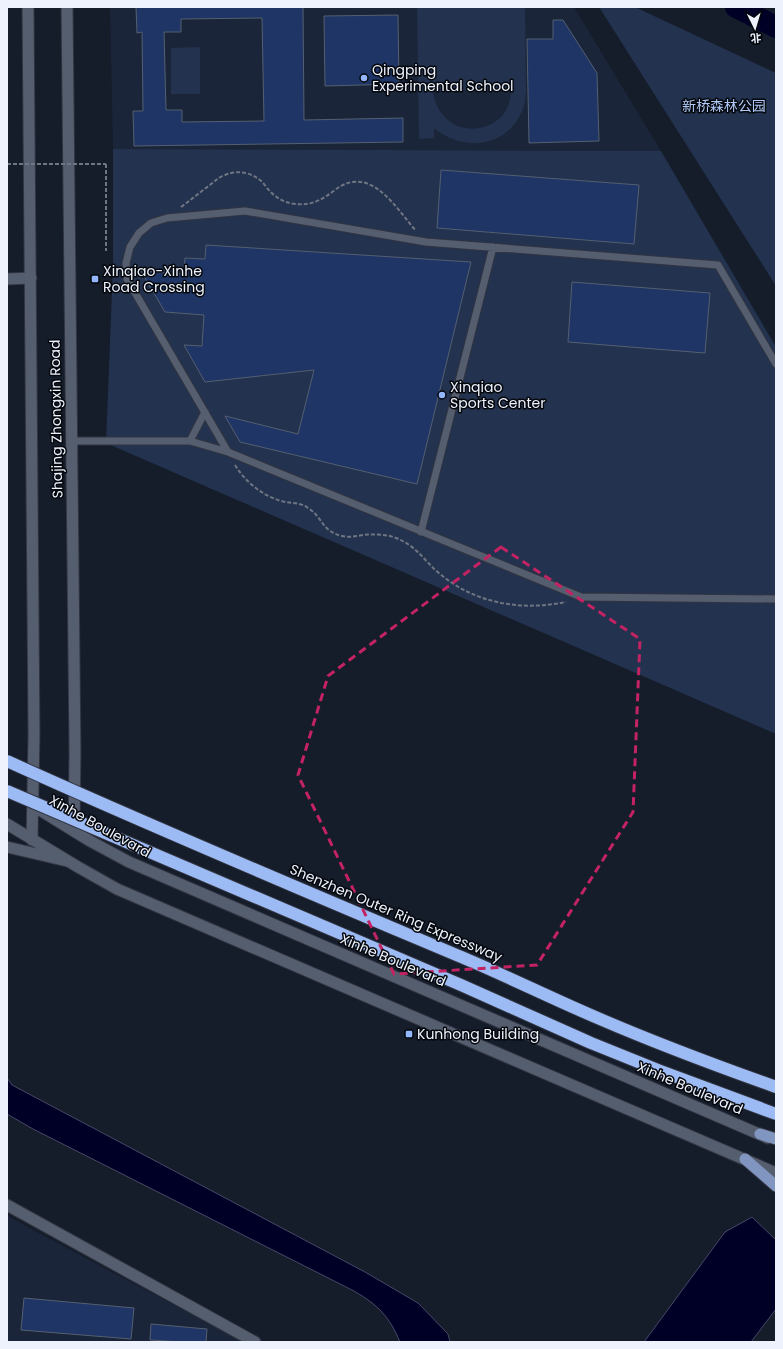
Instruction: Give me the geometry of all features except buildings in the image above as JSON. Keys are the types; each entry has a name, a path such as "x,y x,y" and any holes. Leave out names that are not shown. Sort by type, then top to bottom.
{"highway":[{"name":"Shenzhen Outer Ring Expressway","path":"7,761 113,809 472,961 602,1020 674,1050 776,1087"},
{"path":"7,789 461,985 591,1043 725,1096 776,1114"}],"main road":[{"path":"760,1134 776,1140"},
{"path":"745,1159 776,1186"}],"street":[{"name":"Shajing Zhongxin Road","path":"28,7 34,735 32,840"},
{"name":"Shajing Zhongxin Road","path":"67,7 75,744 74,831"},
{"path":"7,279 30,278"},
{"name":"Xinhe Boulevard","path":"7,789 74,831 129,862 760,1134"},
{"path":"7,824 117,889 776,1173"},
{"path":"7,847 68,861"},
{"path":"7,1205 255,1342"}],"lane":[{"path":"228,452 127,279 126,263 130,247 139,233 151,223 167,218 245,211 426,242 718,265 776,364"},
{"path":"421,532 493,248"},
{"path":"190,441 205,412"},
{"path":"72,442 190,441 228,452 581,597 776,599"}],"path":[{"path":"7,164 106,164 106,251"},
{"path":"167,218 219,178 232,173 246,173 252,175 281,200 296,204 316,202 327,196 339,186 346,183 361,181 381,190 426,242"},
{"path":"228,452 239,471 263,493 274,498 308,507 325,527 336,534 349,537 374,534 384,535 405,542 419,552 440,574 465,591 479,597 522,606 552,605 581,597"}],"highlighted area":[{"path":"501,547 640,639 633,812 537,965 394,974 298,775 328,676"}],"shaded area":[{"name":"Qingping Experimental School","path":"110,7 574,7 661,151 113,149"},
{"path":"7,1078 12,1085 365,1272 418,1303 448,1334 450,1342 400,1342 392,1325 382,1312 370,1301 354,1291 33,1129 7,1114"},
{"path":"7,1215 24,1225 243,1342 7,1342"},
{"path":"752,1217 776,1240 776,1309 751,1342 644,1342 725,1232"}],"green space":[{"path":"417,7 525,7 526,95 522,111 515,123 506,133 495,139 483,142 470,143 457,141 445,136 434,128 434,138 419,139","holes":["511,89 508,105 500,118 489,125 475,129 461,127 448,120 438,108 433,91"]},
{"name":"新桥森林公园","path":"599,7 635,7 776,73 776,286"},
{"path":"200,47 200,94 171,94 171,48"},
{"name":"Xinqiao Sports Center","path":"113,149 661,151 776,347 776,734 106,443 113,266"}],"waterway":[{"path":"736,7 776,27"}],"place":[{"name":"Qingping Experimental School","path":"364,78"},
{"name":"Xinqiao-Xinhe Road Crossing","path":"95,279"},
{"name":"Xinqiao Sports Center","path":"442,395"},
{"name":"Kunhong Building","path":"409,1034"}]}
